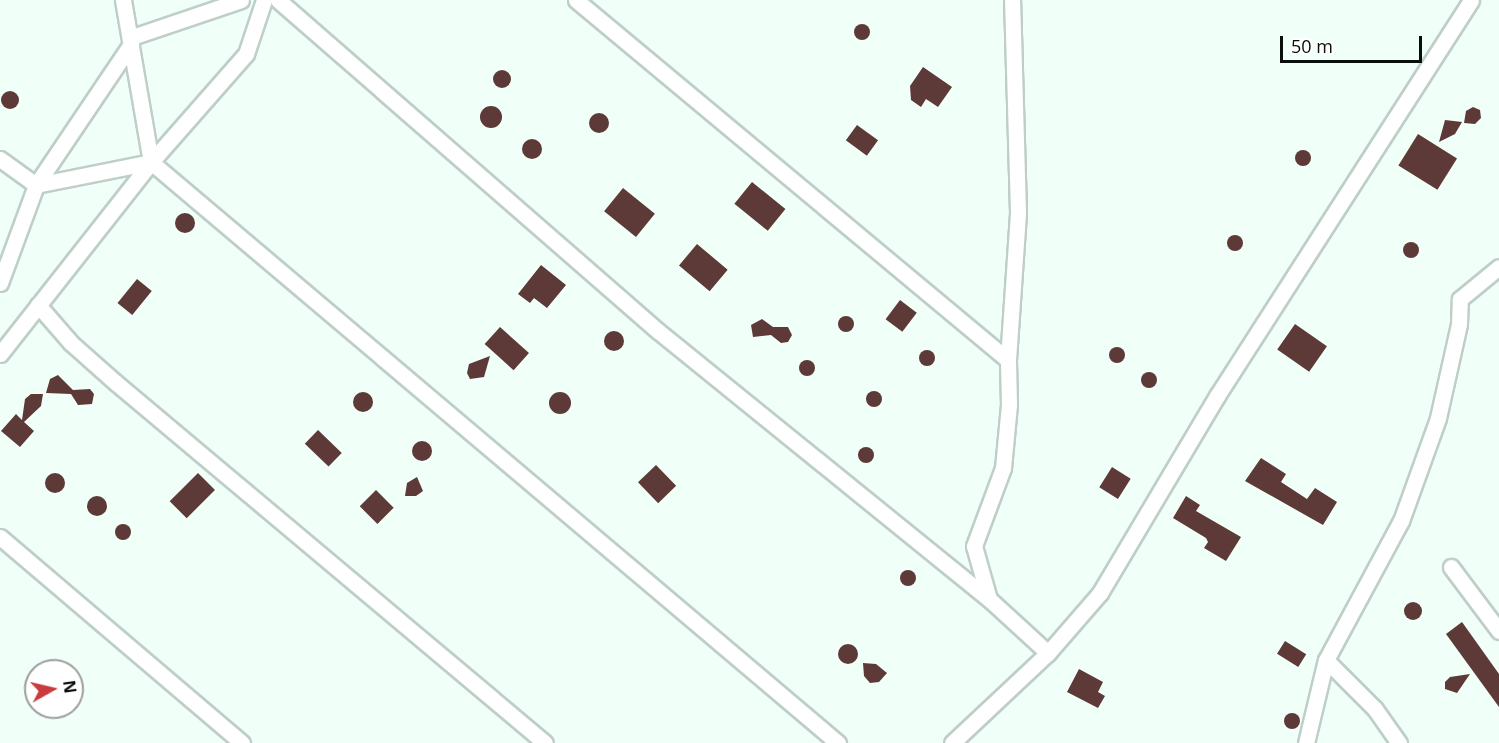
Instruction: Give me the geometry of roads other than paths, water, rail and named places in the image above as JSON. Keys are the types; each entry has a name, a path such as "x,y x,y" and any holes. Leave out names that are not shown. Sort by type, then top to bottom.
{"street":[{"path":"111,0 125,6 132,37 151,162 838,743"},
{"path":"132,37 241,0"},
{"path":"0,354 151,162 246,54 264,0"},
{"path":"278,0 658,332 989,598 1048,653"},
{"path":"576,0 1008,360"},
{"path":"989,598 974,546 1003,468 1009,405 1008,360 1018,212 1012,0"},
{"path":"952,743 1048,653 1100,593 1216,396 1471,0"},
{"path":"0,283 36,185 131,44 132,37"},
{"path":"0,159 36,185 151,162"},
{"path":"1306,743 1326,660 1401,521 1438,418 1459,324 1460,298 1499,267"},
{"path":"38,305 71,342 115,382 545,743"},
{"path":"0,537 242,743"},
{"path":"1451,567 1499,631"},
{"path":"1326,660 1375,709 1399,743"}]}
